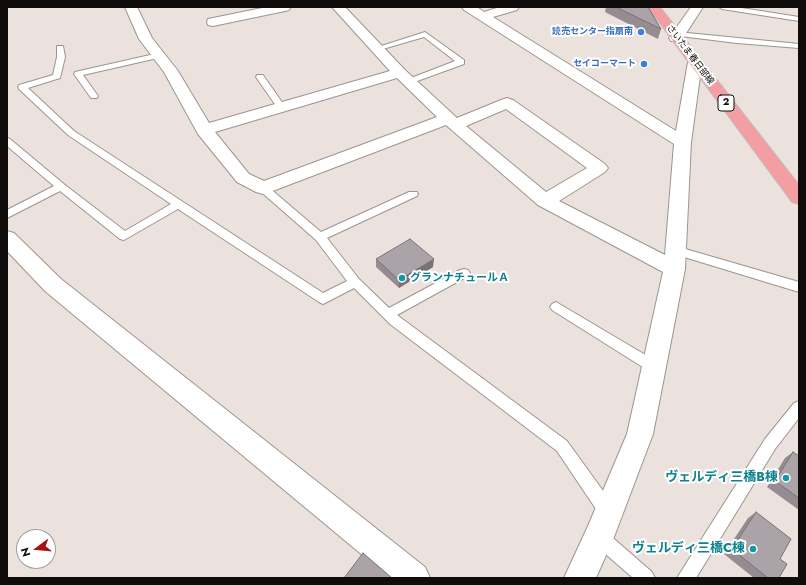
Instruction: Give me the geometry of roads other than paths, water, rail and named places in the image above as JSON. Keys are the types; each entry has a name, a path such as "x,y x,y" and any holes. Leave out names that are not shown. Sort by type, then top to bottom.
{"main road":[{"name":"さいたま春日部線","path":"654,7 678,36 695,62 798,195"}],"street":[{"path":"131,7 146,39 171,71 204,130 243,178 263,188 452,121 507,104 599,168 545,201"},
{"path":"213,22 285,7"},
{"path":"338,7 404,77 452,121 545,201 674,260"},
{"path":"468,7 683,142"},
{"path":"483,16 513,7"},
{"path":"678,36 697,7"},
{"path":"580,578 604,524 640,434 674,260 683,142 695,62"},
{"path":"204,130 282,108 404,77"},
{"path":"7,238 53,285 414,578"}],"lane":[{"path":"722,7 799,19"},
{"path":"376,48 425,34 461,62 404,77"},
{"path":"678,36 799,46"},
{"path":"60,48 61,57 56,76 22,87 71,132 323,299 355,282"},
{"path":"94,96 78,74 159,55"},
{"path":"260,77 282,108"},
{"path":"7,141 61,187 124,236 178,204"},
{"path":"7,214 61,187"},
{"path":"263,188 320,237 355,282 388,314 562,446 604,524 646,578"},
{"path":"320,237 413,194"},
{"path":"674,260 799,287"},
{"path":"388,314 464,273"},
{"path":"556,307 654,367"},
{"path":"686,578 770,444 799,408"}],"place":[{"name":"読売センター指扇南","path":"641,32"},
{"name":"セイコーマート","path":"644,64"},
{"name":"グランナチュールＡ","path":"402,278"},
{"name":"ヴェルディ三橋B棟","path":"786,478"},
{"name":"ヴェルディ三橋C棟","path":"753,549"}]}
